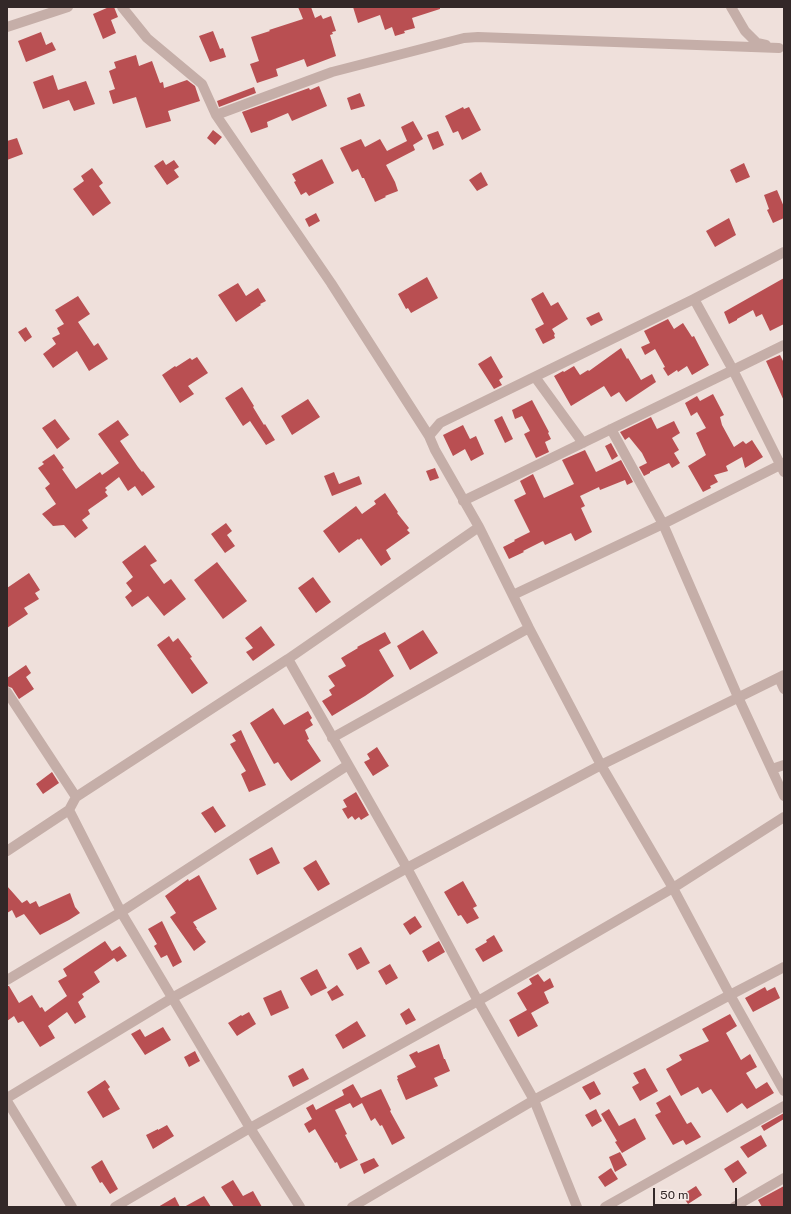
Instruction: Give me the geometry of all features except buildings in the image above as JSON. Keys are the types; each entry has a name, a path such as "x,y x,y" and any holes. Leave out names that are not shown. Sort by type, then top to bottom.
{"street":[{"path":"7,27 68,7"},
{"path":"122,7 147,38 202,84 216,115 331,283 429,436 435,450 479,527 529,628 601,765 673,888 730,995 784,1091"},
{"path":"731,7 745,31 757,43 782,51"},
{"path":"216,115 332,72 464,38 478,37 782,51"},
{"path":"429,436 440,423 694,300 784,252"},
{"path":"513,595 783,466 734,370 694,300"},
{"path":"463,500 784,345"},
{"path":"535,377 583,443"},
{"path":"611,428 663,524 738,697 784,796"},
{"path":"7,851 69,810 76,797 288,659 479,527"},
{"path":"332,738 529,628"},
{"path":"288,659 407,868 478,1001 534,1100 577,1207"},
{"path":"72,1207 7,1099 172,998 407,868 601,765 781,676 784,689"},
{"path":"7,692 76,797"},
{"path":"7,980 120,912 348,765"},
{"path":"772,769 784,765"},
{"path":"69,810 120,912 250,1128 300,1207"},
{"path":"115,1207 250,1128 478,1001 673,888 784,817"},
{"path":"352,1207 534,1100 784,967"},
{"path":"605,1207 784,1106"},
{"path":"734,1207 784,1178"}]}
